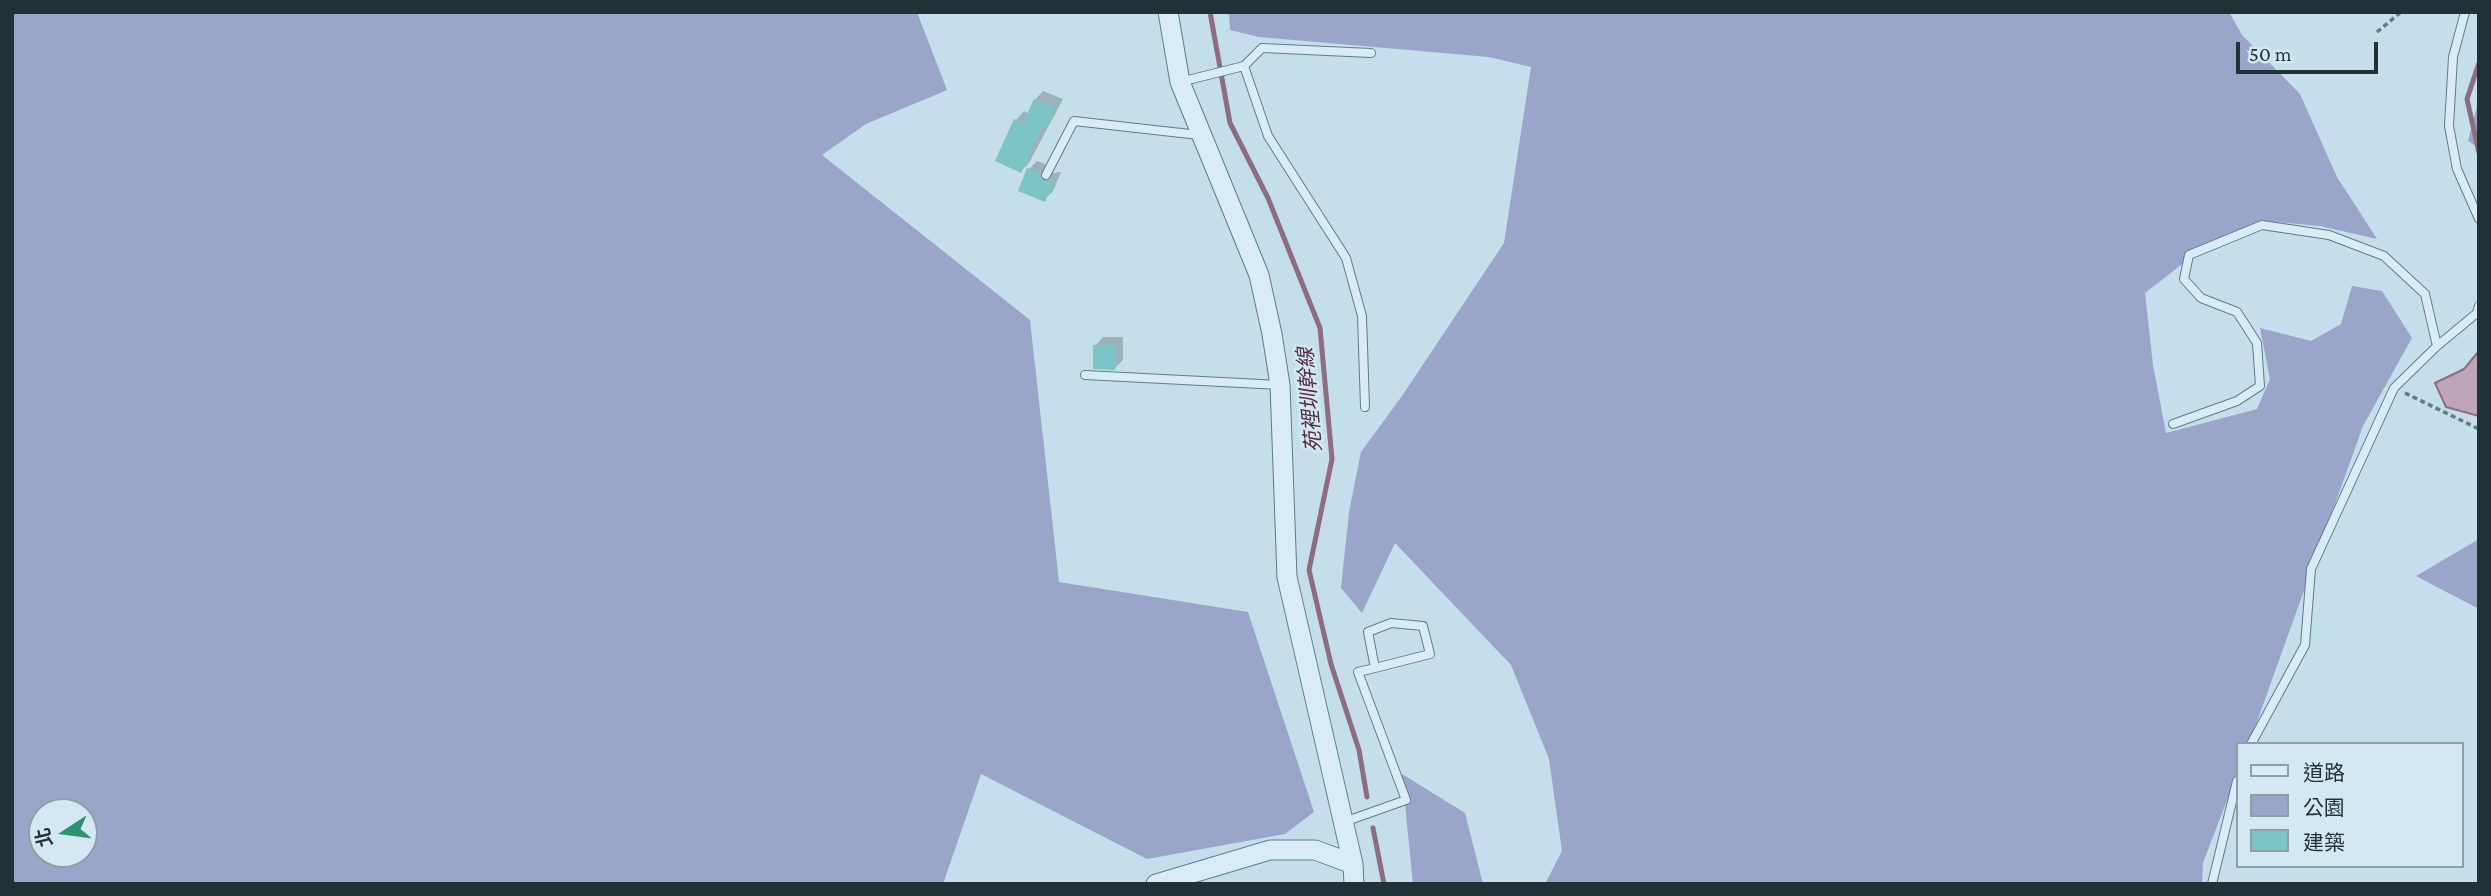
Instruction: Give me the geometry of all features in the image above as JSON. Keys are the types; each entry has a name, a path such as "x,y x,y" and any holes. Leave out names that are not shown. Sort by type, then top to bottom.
{"street":[{"path":"1168,12 1180,82 1199,135 1259,275 1280,384 1287,577 1344,822 1353,864 1354,884"},
{"path":"1156,884 1270,850 1315,850 1353,864"}],"lane":[{"path":"2465,12 2452,57 2449,127 2457,169 2479,219"},
{"path":"1180,82 1244,66 1262,48 1371,53"},
{"path":"1244,66 1268,136 1346,258 1362,316 1365,407"},
{"path":"1046,175 1074,121 1199,135"},
{"path":"2173,424 2237,401 2260,386 2257,343 2237,312 2201,298 2184,279 2189,255 2262,225 2329,234 2384,256 2425,294 2437,346"},
{"path":"2252,742 2305,645 2311,569 2394,388 2437,346 2477,313 2479,306"},
{"path":"1085,375 1280,384"},
{"path":"1344,822 1406,800 1358,672 1375,668 1430,654 1423,626 1391,624 1368,632 1375,668"},
{"path":"2212,884 2236,785"}],"path":[{"path":"2377,32 2401,12"},
{"path":"2394,388 2479,429"}],"green space":[{"path":"12,12 917,12 947,90 866,124 822,155 1030,320 1059,582 1248,612 1314,812 1285,834 1147,859 981,774 943,884 12,884"},
{"path":"1229,12 2229,12 2242,35 2300,94 2337,177 2377,239 2320,226 2265,221 2190,258 2145,293 2153,365 2166,433 2257,409 2270,379 2260,328 2311,341 2341,324 2352,286 2382,291 2412,338 2363,426 2250,742 2236,742 2236,777 2203,863 2202,884 1545,884 1562,851 1549,759 1511,665 1395,543 1362,613 1341,588 1349,512 1361,452 1402,396 1504,243 1531,67 1489,57 1259,37 1230,30"},
{"path":"2479,99 2479,148 2468,141"},
{"path":"2479,539 2479,609 2416,576"},
{"path":"1402,774 1465,813 1483,884 1413,884"}],"shaded area":[{"path":"2479,351 2479,416 2446,407 2435,383 2464,369"}],"building":[{"path":"1034,99 1055,108 1047,127 1043,125 1021,173 995,161 1014,119 1023,123"},
{"path":"1027,168 1040,173 1044,181 1054,180 1045,202 1018,191"},
{"path":"1093,345 1115,345 1115,370 1093,369"}],"waterway":[{"name":"苑裡圳幹線","path":"1210,12 1230,123 1268,198 1320,328 1332,459 1309,570 1331,664 1359,750 1367,797"},
{"path":"2479,63 2467,99 2479,153"},
{"name":"苑裡圳幹線","path":"1373,828 1384,884"}]}
